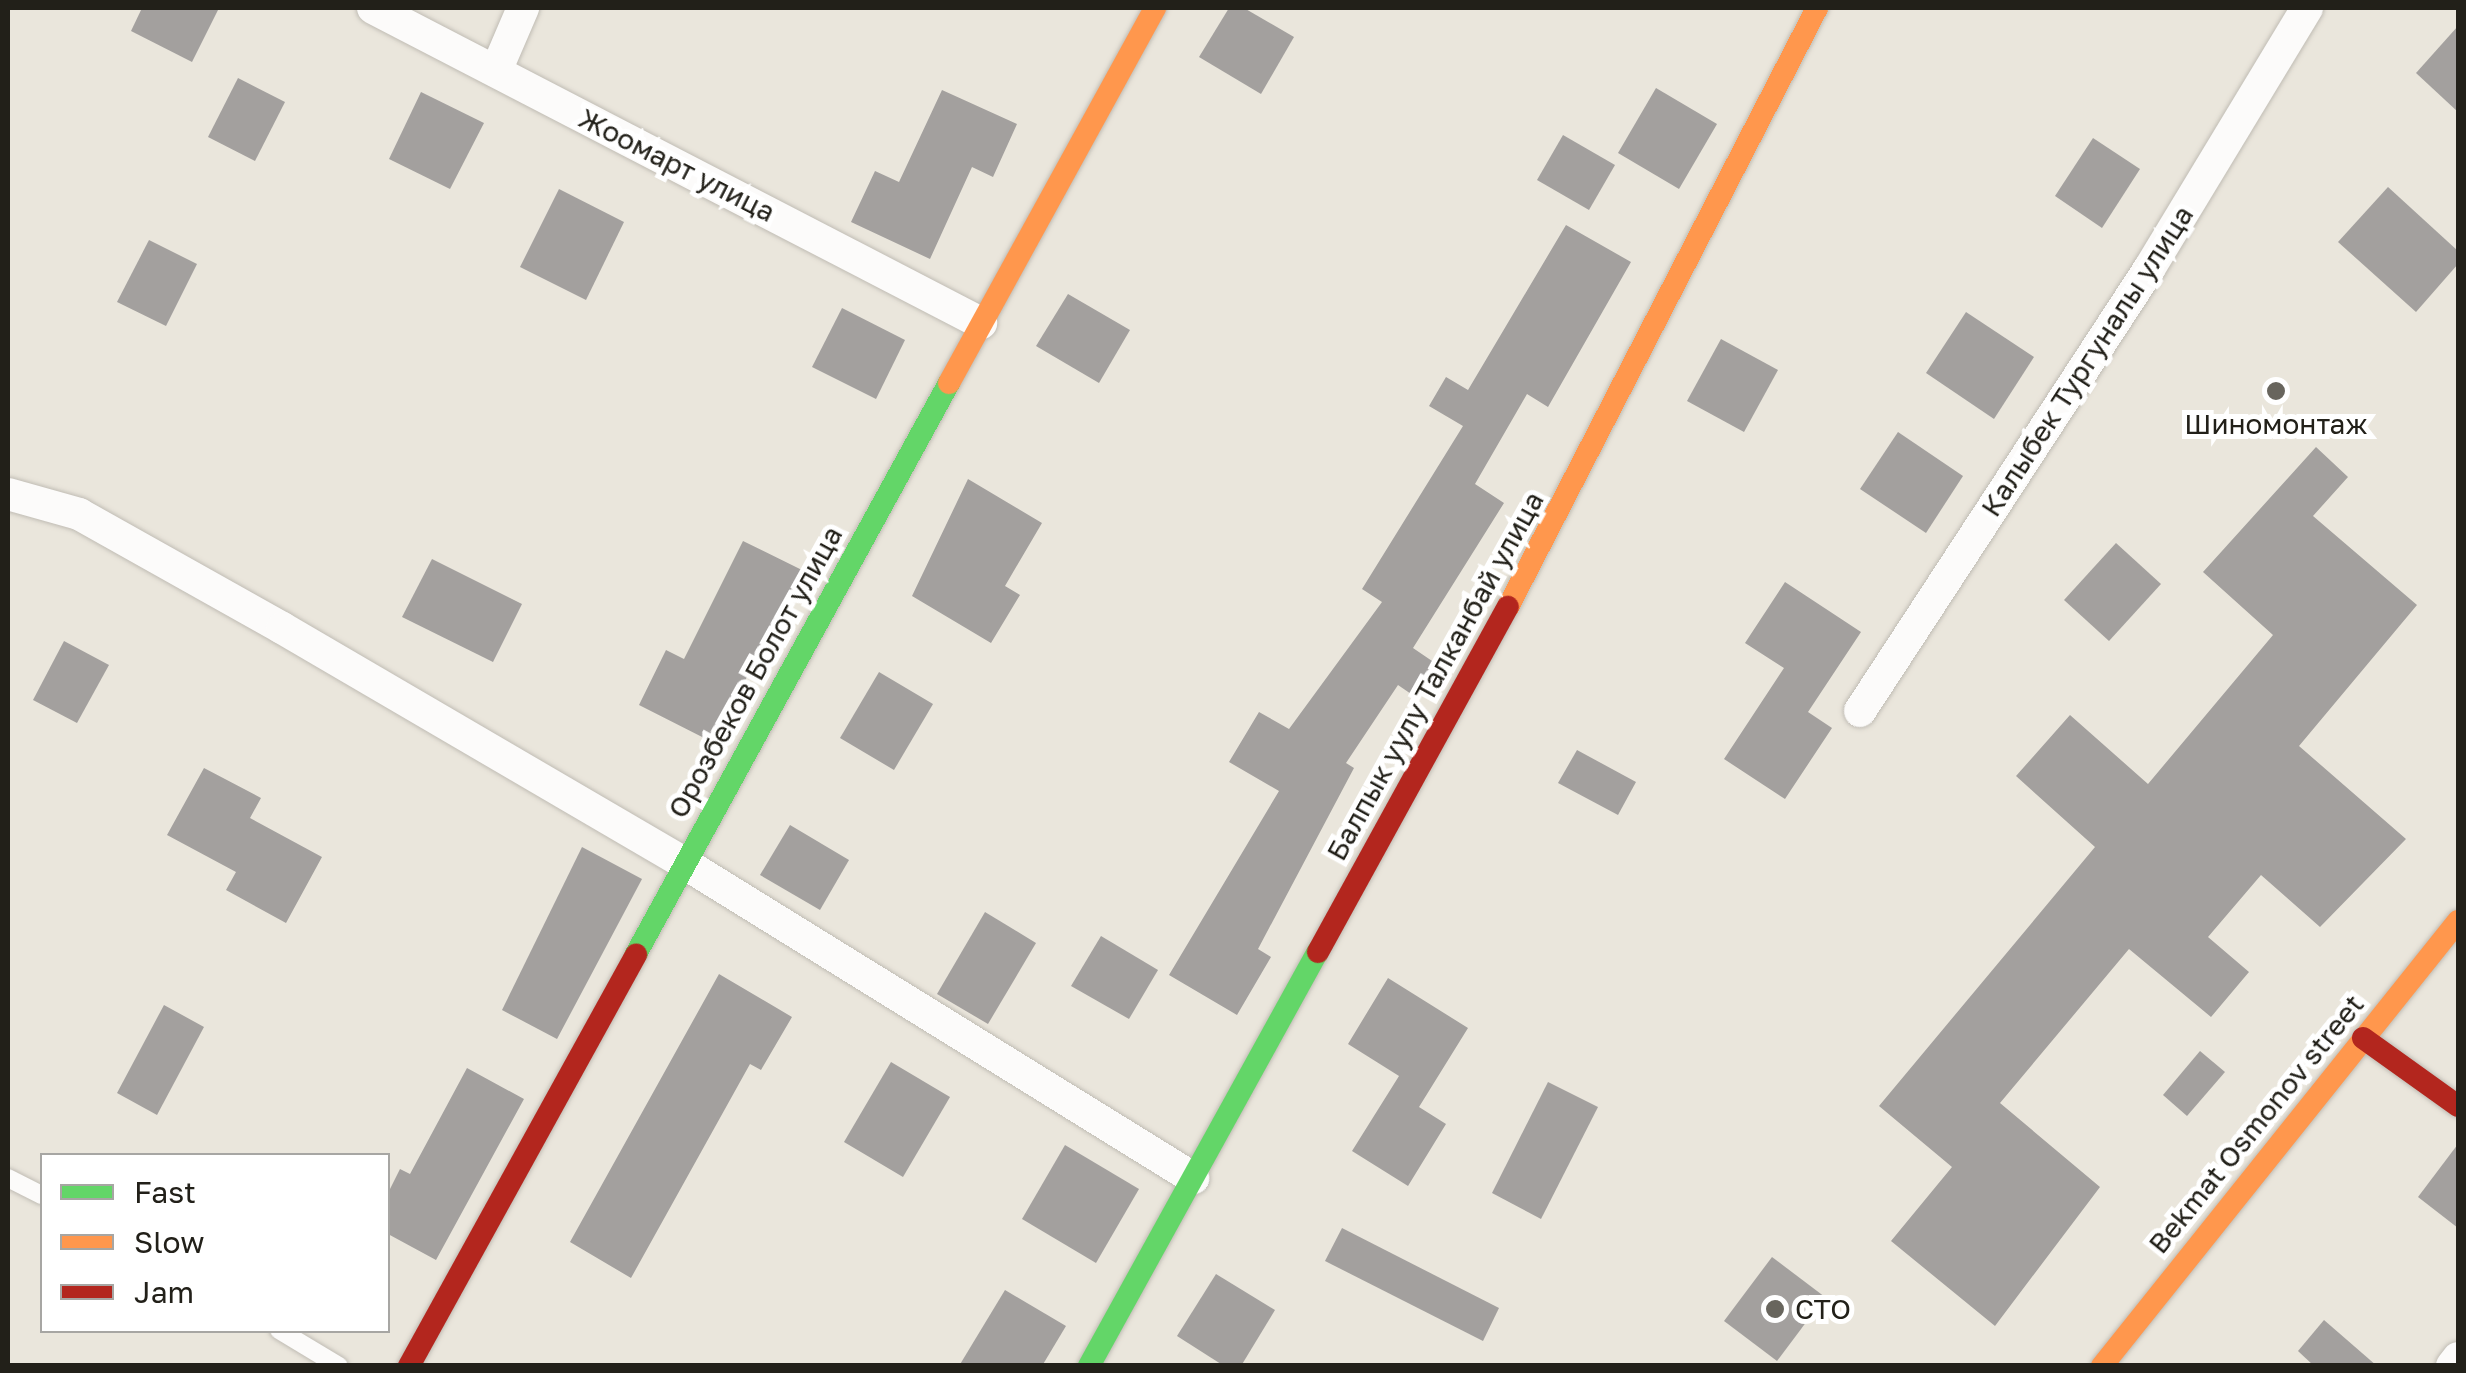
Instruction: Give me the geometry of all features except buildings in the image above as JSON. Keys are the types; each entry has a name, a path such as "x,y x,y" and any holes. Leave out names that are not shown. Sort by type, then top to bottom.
{"main road":[{"name":"Орозбеков Болот улица","path":"409,1366 1156,8"},
{"name":"Балпык уулу Талканбай улица","path":"1089,1366 1687,272 1817,8"},
{"name":"Bekmat Osmonov street","path":"2102,1366 2458,921"},
{"path":"2363,1038 2458,1106"}],"street":[{"name":"Жоомарт улица","path":"373,8 981,323"},
{"path":"496,71 523,8"},
{"name":"Калыбек Тургуналы улица","path":"1860,710 2149,270 2307,8"},
{"path":"8,494 80,514 684,864 1193,1178"},
{"path":"2452,1366 2458,1358"}],"lane":[{"path":"8,1178 40,1194"},
{"path":"284,1333 338,1366"}],"traffic: fast":[{"path":"636,954 949,383"},
{"path":"1089,1366 1318,952"}],"traffic: slow":[{"path":"949,383 1155,8"},
{"path":"1508,607 1817,8"},
{"path":"2102,1366 2458,921"}],"traffic: jam":[{"path":"1318,952 1508,607"},
{"path":"409,1366 636,954"},
{"path":"2363,1038 2458,1106"}],"place":[{"name":"Шиномонтаж","path":"2276,391"},
{"name":"СТО","path":"1775,1309"}]}
